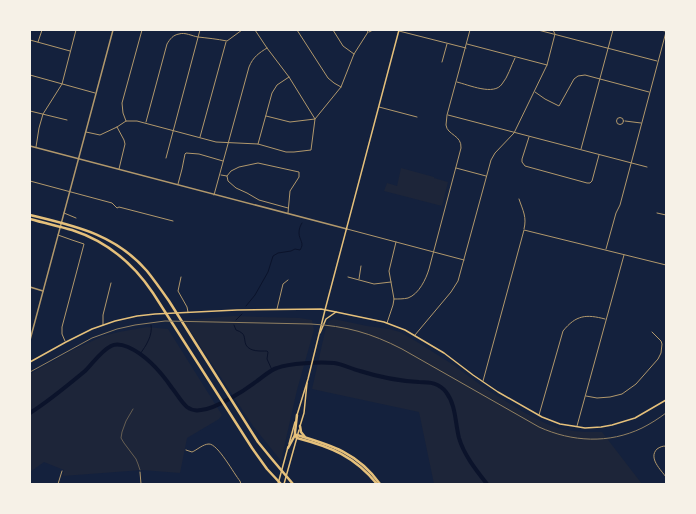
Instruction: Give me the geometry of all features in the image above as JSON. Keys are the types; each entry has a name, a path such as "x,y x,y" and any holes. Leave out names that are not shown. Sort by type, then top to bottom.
{"highway":[{"path":"30,215 80,228 96,234 112,242 129,254 144,268 169,302 264,449 293,484"},
{"path":"30,219 72,230 93,239 105,245 122,257 136,271 159,302 261,461 280,484"},
{"path":"297,415 294,432 297,436 340,453 358,465 377,484"},
{"path":"300,426 301,432 307,438"},
{"path":"297,436 324,442 346,453 368,470 380,484"},
{"path":"288,448 297,436"}],"main road":[{"path":"280,484 284,461 308,379 399,31"},
{"path":"30,362 66,342 103,325 144,315 277,310 325,310 400,327 448,356 482,382 498,392 539,415 558,423 590,428 618,424 635,418 666,400"},
{"path":"316,345 326,319 336,312"},
{"path":"284,484 305,408 308,379"}],"street":[{"path":"38,43 42,30"},
{"path":"36,148 42,114 62,84 76,30"},
{"path":"30,339 112,30"},
{"path":"126,121 123,113 122,102 142,30"},
{"path":"166,158 200,30"},
{"path":"200,138 227,41 242,30"},
{"path":"255,30 289,77 315,119"},
{"path":"297,30 328,78 334,84 341,86"},
{"path":"333,30 343,46 354,54"},
{"path":"85,131 100,135 126,121 137,121 146,122 173,131 216,142 258,144 286,152 311,150 315,119 341,86 354,54 368,32 373,30"},
{"path":"394,299 407,298 416,292 427,277 434,253 462,145 459,139 447,127 446,124 447,115 470,30"},
{"path":"538,30 658,61"},
{"path":"415,335 454,290 464,260 492,156 514,133 547,65 555,34 554,30"},
{"path":"580,149 613,30"},
{"path":"606,250 614,220 620,205 666,31 662,30"},
{"path":"399,31 466,48"},
{"path":"146,122 168,41 173,36 180,34 227,41"},
{"path":"30,40 70,51"},
{"path":"442,62 447,44"},
{"path":"467,44 547,65"},
{"path":"214,195 251,62 257,54 267,48"},
{"path":"457,82 490,90 499,88 503,84 516,57"},
{"path":"534,92 559,106 574,79 578,76 585,75 650,92"},
{"path":"30,76 95,94"},
{"path":"258,144 272,93 277,85 289,77"},
{"path":"379,107 417,117"},
{"path":"30,111 67,120"},
{"path":"447,115 647,167"},
{"path":"266,116 290,122 315,119"},
{"path":"624,121 642,123"},
{"path":"117,127 125,144 119,170"},
{"path":"529,136 522,159 524,166 590,183 592,181 599,155"},
{"path":"30,146 464,260"},
{"path":"178,185 186,153 224,161"},
{"path":"288,214 289,208 290,191 300,176 299,172 258,163 239,166 231,171 227,176 228,182 259,200 289,208"},
{"path":"456,168 486,176"},
{"path":"220,174 227,176"},
{"path":"30,181 112,203 117,208 119,207 173,220"},
{"path":"482,382 526,223 526,217 519,199"},
{"path":"657,212 666,215"},
{"path":"64,213 76,218"},
{"path":"524,230 666,265"},
{"path":"58,234 84,244 62,330 66,342"},
{"path":"387,323 394,299 389,271 396,242"},
{"path":"577,427 624,255"},
{"path":"359,279 362,266"},
{"path":"348,277 374,284 392,282"},
{"path":"181,278 178,291 187,307 188,313"},
{"path":"277,310 283,284 288,280"},
{"path":"103,325 102,318 111,283"},
{"path":"30,287 43,291"},
{"path":"539,415 563,331 574,320 581,317 587,316 606,320"},
{"path":"585,396 598,398 610,397 622,394 636,384 658,359 661,353 661,341 652,332"},
{"path":"186,450 192,452 207,444 214,445 219,450 241,484"},
{"path":"666,446 660,447 655,452 654,460 666,477"},
{"path":"58,484 62,470"},
{"path":"140,472 141,484"}],"lane":[{"path":"133,408 126,421 122,432 122,438 124,444 136,459 140,472"}],"shaded area":[{"path":"401,168 448,182 442,206 384,191 387,183 397,186"},
{"path":"233,316 300,318 312,320 314,330 297,390 281,461 253,426 183,320"},
{"path":"334,319 400,332 455,366 486,389 525,413 547,424 574,431 602,432 642,484 434,484 419,412 312,389 326,327 329,321"},
{"path":"147,327 168,329 222,415 219,419 187,438 180,473 142,470 63,476 64,470 44,462 30,472 30,374 73,350 103,336"}],"waterway":[{"path":"246,306 255,295 268,272 273,256 278,253 295,249 300,250 302,243 299,232 302,223"},
{"path":"236,320 242,314"},
{"path":"140,354 147,344 150,336 151,325"},
{"path":"234,325 236,330 243,334 246,345 250,349 268,352 267,359 272,370"},
{"path":"30,413 85,371 104,351 115,345 122,345 135,350 147,359 163,376 185,405 190,409 195,410 207,409 222,403 252,385 269,372 283,366 305,363 341,364 382,377 404,381 431,383 443,389 452,402 459,438 464,450 487,484"}],"railway":[{"path":"30,372 92,338 117,329 135,325 165,321 311,324 336,326 358,331 391,343 539,427 564,436 590,439 617,437 642,428 666,413"}]}
